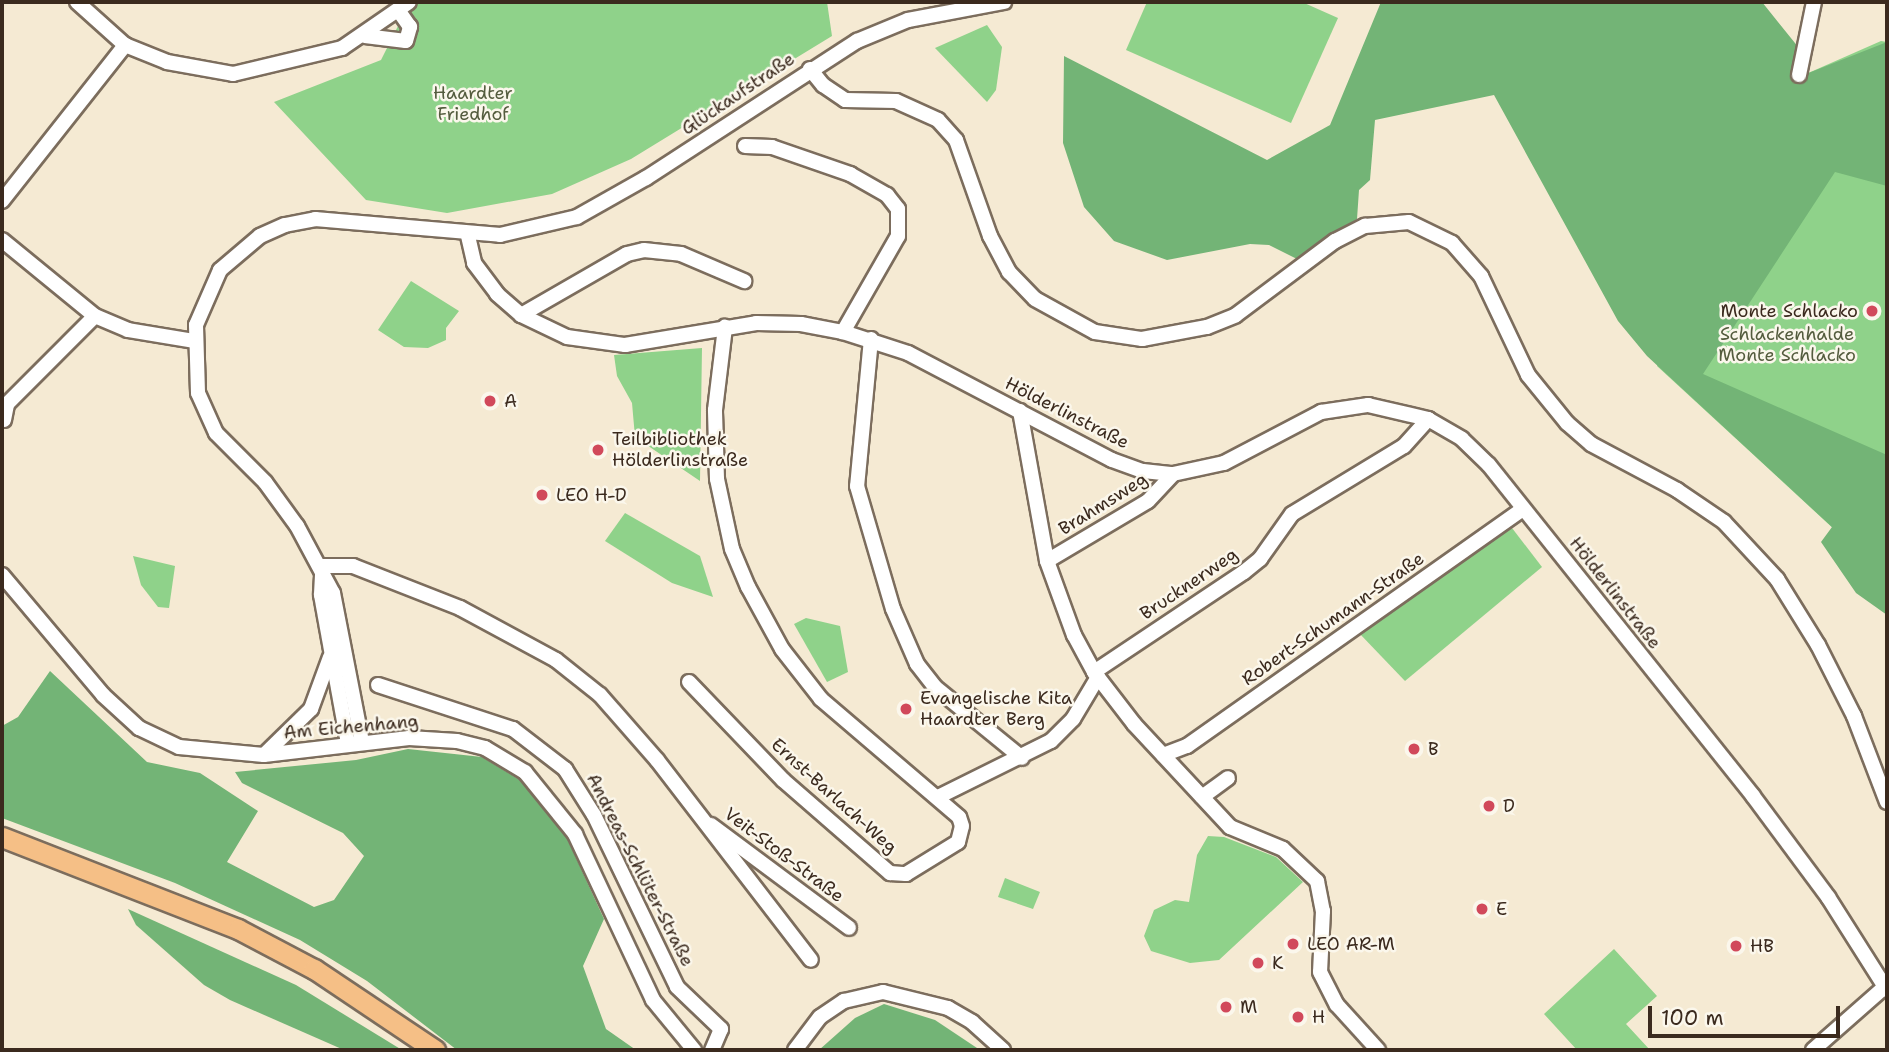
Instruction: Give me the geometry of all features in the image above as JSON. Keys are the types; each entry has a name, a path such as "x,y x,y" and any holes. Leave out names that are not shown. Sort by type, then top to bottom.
{"main road":[{"path":"2,837 220,922 314,969 435,1050"}],"street":[{"path":"77,2 125,46 167,62 233,74 342,48 365,36 404,6 410,27 406,41 365,36"},
{"name":"Glückaufstraße","path":"355,743 333,593 265,482 216,433 198,393 194,341 203,304 220,270 246,245 285,225 356,220 468,236 500,235 548,226 603,205 810,68 908,20 1004,2"},
{"path":"1799,75 1814,2"},
{"path":"2,201 125,46"},
{"path":"810,68 823,85 845,100 896,101 920,108 938,120 956,140 990,236 1009,272 1035,299 1095,332 1143,339 1207,327 1236,315 1335,242 1365,226 1409,222 1452,243 1481,276 1528,375 1567,423 1591,444 1677,490 1724,522 1777,579 1818,645 1854,716 1887,802"},
{"path":"745,146 772,147 850,174 887,195 898,209 898,236 843,332"},
{"name":"Hölderlinstraße","path":"468,236 481,275 521,315 567,337 625,345 724,327 801,324 843,332 908,353 1112,460 1174,474 1224,463 1321,412 1368,405 1428,419 1462,439 1523,509 1753,796 1828,897 1887,988"},
{"path":"2,240 95,316 128,330 194,341"},
{"path":"521,315 627,254 644,250 681,254 744,281"},
{"path":"4,420 7,404 95,316"},
{"path":"724,327 715,410 717,479 732,550 748,587 782,649 821,699 938,797 1022,758 1051,741 1073,719 1096,674"},
{"path":"871,340 857,486 893,609 917,664 935,687 1022,758"},
{"path":"1020,411 1047,561 1074,635 1096,674 1163,755 1202,797 1236,831 1288,845 1317,881 1322,898 1320,972 1337,1005 1378,1050"},
{"name":"Brucknerweg","path":"1096,674 1244,572 1260,559 1292,514 1404,446 1428,419"},
{"name":"Brahmsweg","path":"1047,561 1148,501 1174,474"},
{"name":"Robert-Schumann-Straße","path":"1163,755 1187,746 1523,509"},
{"name":"Veit-Stoß-Straße","path":"321,570 353,566 460,608 556,660 632,730 811,960"},
{"path":"321,570 332,652 355,743"},
{"name":"Am Eichenhang","path":"2,575 103,695 139,728 179,747 264,755 409,738 457,741 509,761 540,785 575,834 653,1000 694,1050"},
{"path":"264,755 311,709 332,652"},
{"name":"Ernst-Barlach-Weg","path":"689,682 783,780 890,873 905,874 958,842 962,826 959,817 938,797"},
{"name":"Andreas-Schlüter-Straße","path":"378,685 513,729 565,769 594,815 677,986 722,1029 712,1050"},
{"path":"1202,797 1228,778"},
{"name":"Veit-Stoß-Straße","path":"696,814 849,928"},
{"path":"1813,1050 1887,988"},
{"path":"795,1050 820,1017 844,1001 883,992 948,1008 1003,1050"}],"green space":[{"name":"Haardter Friedhof","path":"421,2 827,2 832,36 631,159 552,194 447,213 366,200 274,102 381,60 406,10"},
{"path":"1147,2 1302,2 1338,18 1291,123 1126,50"},
{"path":"1381,2 1762,2 1799,48 1806,74 1887,42 1887,186 1835,172 1703,374 1887,455 1887,615 1856,593 1821,542 1832,527 1647,356 1618,321 1494,95 1375,120 1370,180 1359,190 1357,219 1297,259 1269,245 1250,244 1167,260 1114,241 1084,207 1063,143 1064,56 1267,160 1330,125"},
{"path":"987,25 1002,47 996,90 987,102 935,48"},
{"name":"Schlackenhalde Monte Schlacko","path":"1881,41 1887,42 1887,578 1657,366 1806,74"},
{"path":"411,281 459,311 446,328 446,340 428,348 404,347 378,330"},
{"path":"702,348 700,481 635,437 632,403 617,376 614,355"},
{"path":"625,513 700,556 713,597 672,583 605,541"},
{"path":"1512,528 1542,567 1405,681 1359,633"},
{"path":"133,556 175,566 169,608 158,607 141,585"},
{"path":"806,618 840,626 848,672 827,682 794,624"},
{"path":"50,671 147,762 200,773 258,811 227,862 314,907 334,900 364,856 343,833 242,783 235,772 356,760 408,749 482,757 533,788 566,836 604,919 583,966 606,1029 636,1050 457,1050 367,981 300,940 175,883 2,818 2,726 18,717"},
{"path":"1208,836 1224,837 1276,857 1303,882 1219,960 1190,963 1151,951 1144,936 1154,910 1175,900 1189,902 1197,855"},
{"path":"1005,878 1040,892 1033,909 998,897"},
{"path":"128,909 296,985 402,1050 344,1050 230,1000 204,985 136,925"},
{"path":"1614,949 1657,996 1626,1024 1650,1050 1577,1050 1544,1014"},
{"path":"884,1004 935,1020 980,1050 819,1050 855,1018"}],"place":[{"name":"Monte Schlacko","path":"1872,311"},
{"name":"A","path":"490,401"},
{"name":"Teilbibliothek Hölderlinstraße","path":"598,450"},
{"name":"LEO H-D","path":"542,495"},
{"name":"Evangelische Kita Haardter Berg","path":"906,709"},
{"name":"B","path":"1414,749"},
{"name":"D","path":"1489,806"},
{"name":"E","path":"1482,909"},
{"name":"LEO AR-M","path":"1293,944"},
{"name":"HB","path":"1736,946"},
{"name":"K","path":"1258,963"},
{"name":"M","path":"1226,1007"},
{"name":"H","path":"1298,1017"}]}
